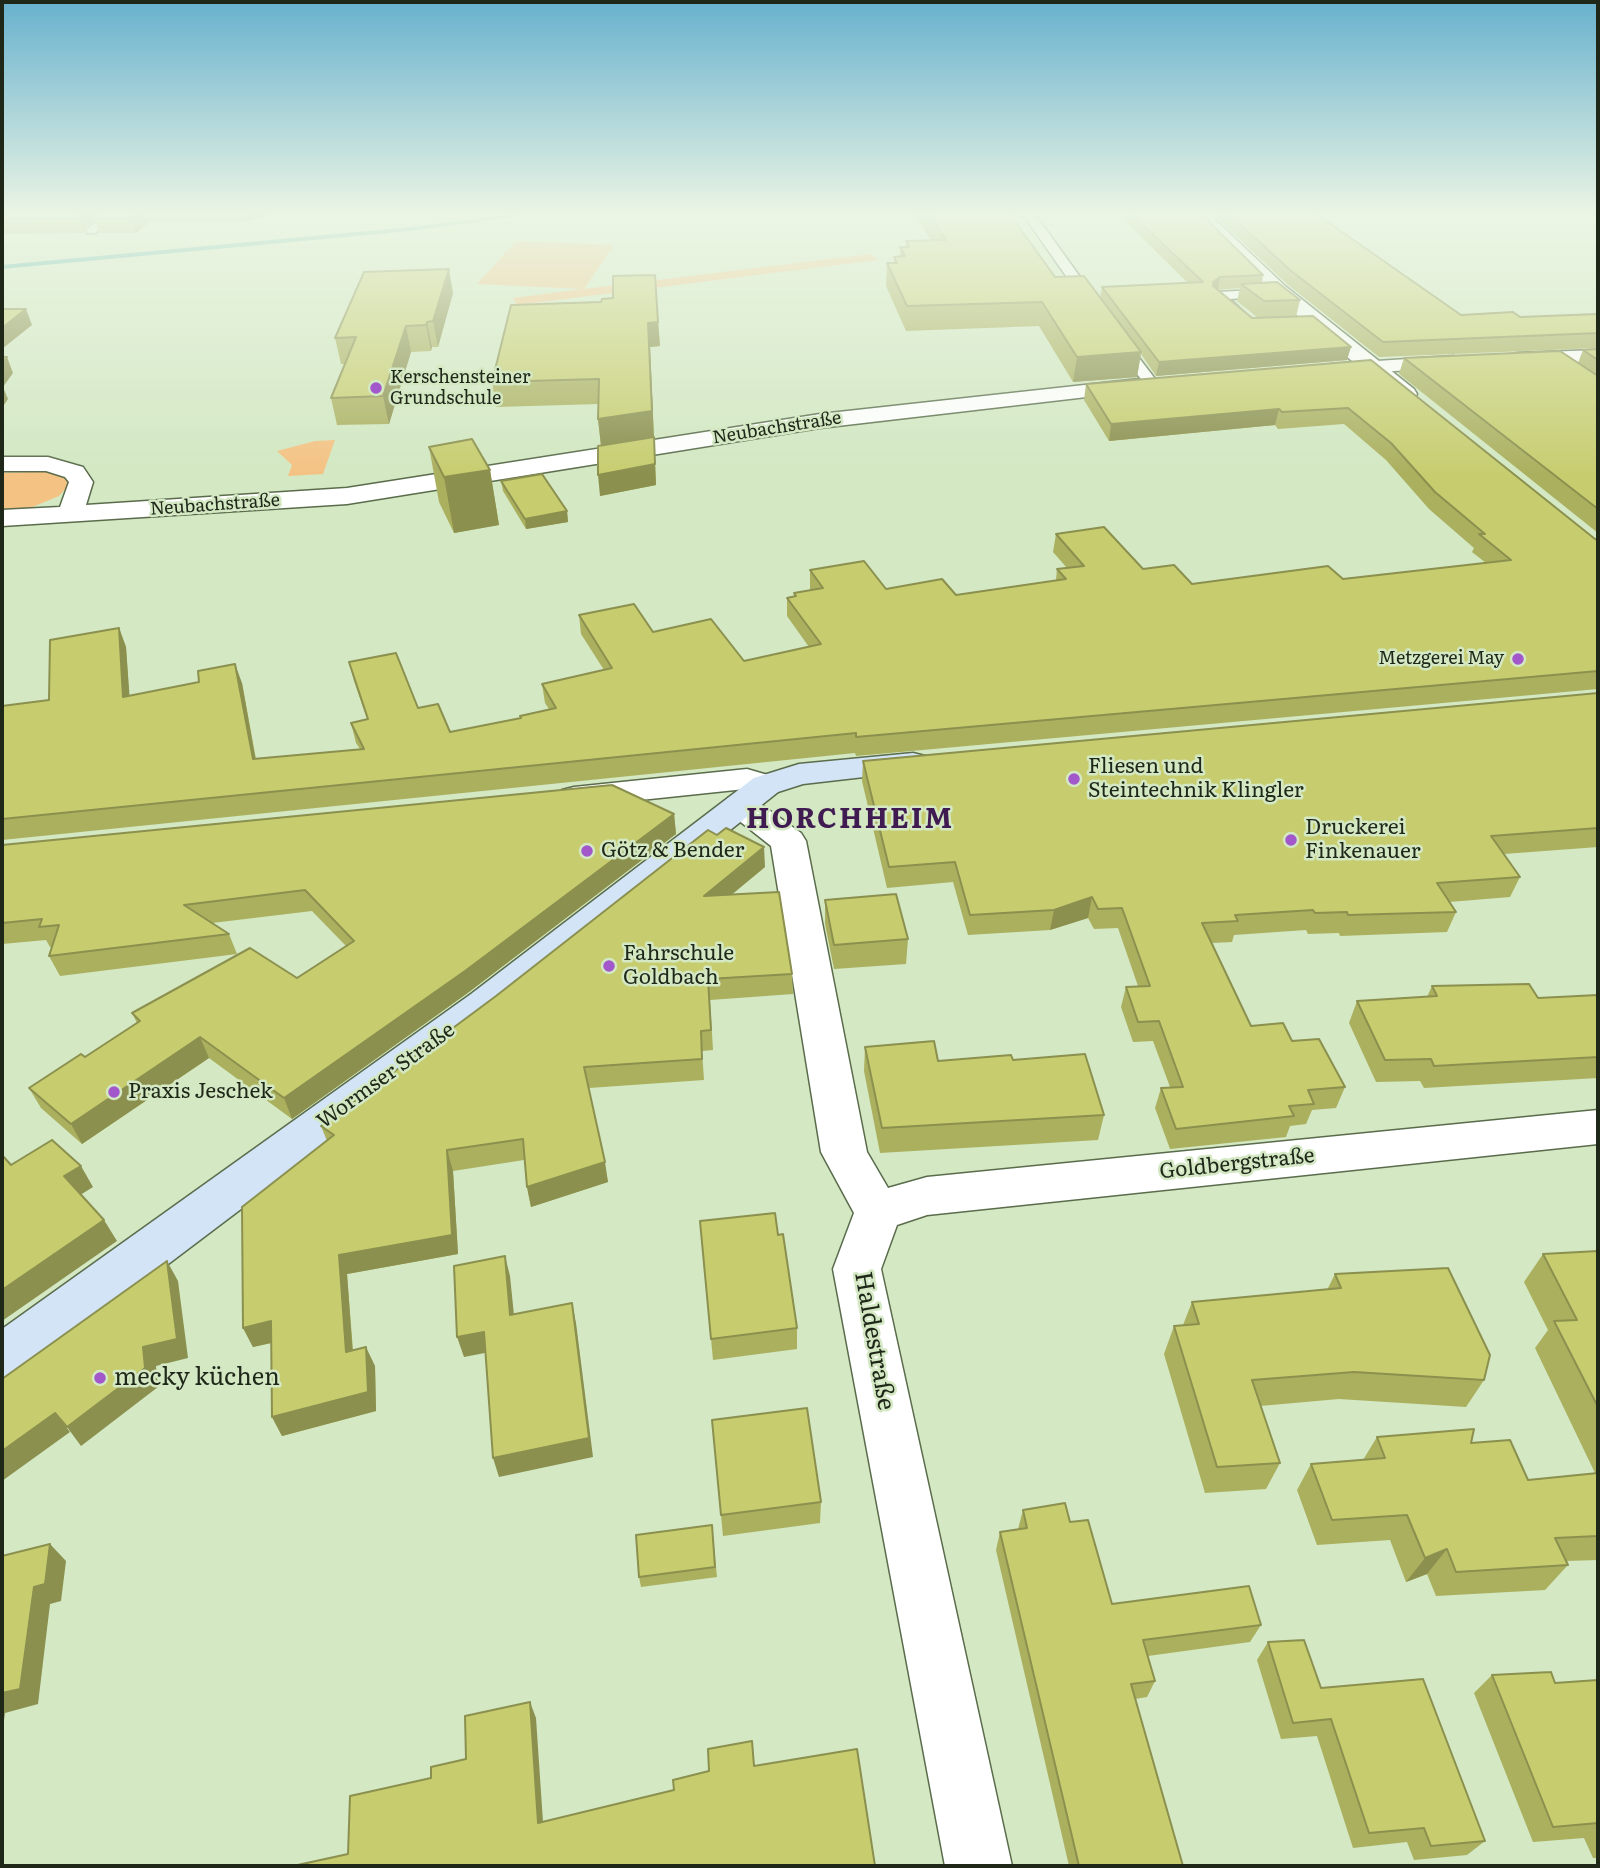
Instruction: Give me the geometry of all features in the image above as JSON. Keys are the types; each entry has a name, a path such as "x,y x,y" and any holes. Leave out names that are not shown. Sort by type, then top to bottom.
{"main road":[{"name":"Wormser Straße","path":"2,1359 485,1004 753,795 799,774 950,760"}],"street":[{"path":"1288,300 1309,323 1372,366 1426,410"},
{"path":"1500,360 1598,356"},
{"path":"1311,372 1473,361"},
{"name":"Neubachstraße","path":"2,518 347,496 820,421 1012,397 1179,382"},
{"path":"2,464 48,464 74,472 79,477 81,488 69,514"},
{"path":"540,800 747,779 753,795 788,841 844,1152 858,1182 878,1211"},
{"name":"Goldbergstraße","path":"878,1211 927,1196 1598,1127"},
{"name":"Haldestraße","path":"878,1211 857,1269 979,1866"}],"lane":[{"path":"1089,300 1152,384"},
{"path":"1223,300 1250,322"},
{"path":"1554,357 1576,374"}],"shaded area":[{"path":"514,300 556,300 517,305"},
{"path":"335,440 323,474 288,476 292,465 277,451 315,441"},
{"path":"56,471 68,479 69,485 59,496 30,508 2,509 2,473"}],"building":[{"path":"352,300 439,300 433,321 427,322 426,325 406,326 383,396 331,398 356,337 335,338"},
{"path":"657,300 658,322 648,323 652,411 598,419 599,379 492,382 511,305"},
{"path":"904,300 1102,300 1141,352 1077,357 1042,302 907,306"},
{"path":"1112,300 1230,300 1252,318 1313,316 1351,347 1159,362"},
{"path":"1329,300 1440,300 1461,315 1513,312 1520,317 1598,314 1598,333 1383,342"},
{"path":"2,309 26,309 2,328"},
{"path":"1598,349 1598,360 1583,350"},
{"path":"1560,351 1598,376 1598,509 1404,358"},
{"path":"1371,360 1598,540 1598,671 856,737 856,733 2,819 2,706 49,700 50,640 119,628 123,697 199,682 198,671 235,664 253,759 364,749 351,723 368,719 349,662 396,653 418,708 438,704 450,732 556,708 542,684 612,668 579,615 634,604 653,632 711,619 744,661 821,644 787,598 796,596 794,593 823,588 810,570 864,561 886,589 942,579 956,595 1066,579 1057,569 1084,566 1056,534 1104,527 1143,569 1174,565 1192,584 1328,566 1343,579 1511,560 1435,492 1391,443 1348,408 1282,412 1279,409 1111,424 1086,384"},
{"path":"654,437 655,464 598,475 598,446"},
{"path":"472,439 490,470 444,477 429,447"},
{"path":"542,474 567,511 525,519 501,481"},
{"path":"1598,693 1598,828 1491,836 1520,877 1437,883 1456,912 1348,915 1347,912 1315,913 1313,910 1235,915 1238,921 1202,923 1251,1026 1283,1023 1292,1041 1319,1039 1345,1087 1308,1090 1314,1104 1289,1106 1294,1116 1176,1129 1161,1088 1183,1087 1159,1021 1138,1022 1126,987 1150,986 1122,908 1098,909 1092,897 1054,910 970,915 955,862 889,867 863,761"},
{"path":"612,785 674,814 465,971 284,1098 200,1037 71,1124 29,1088 81,1054 85,1057 140,1021 132,1013 250,948 297,978 354,941 305,890 184,905 229,934 49,956 59,925 39,927 42,919 2,923 2,845"},
{"path":"726,828 764,847 704,896 779,892 792,974 708,979 711,1030 701,1031 702,1059 584,1067 605,1162 527,1187 523,1139 447,1150 452,1235 339,1255 346,1352 366,1347 368,1392 272,1417 271,1321 243,1328 242,1207 334,1135 321,1126 496,996 708,830 717,835"},
{"path":"896,894 908,939 834,945 825,900"},
{"path":"1529,984 1538,998 1598,995 1598,1057 1434,1066 1431,1059 1385,1060 1357,1001 1437,996 1432,986"},
{"path":"934,1041 938,1061 1011,1055 1013,1060 1085,1054 1104,1115 882,1128 865,1047"},
{"path":"52,1140 81,1166 64,1176 104,1220 2,1290 2,1155 11,1165"},
{"path":"775,1213 778,1235 783,1234 797,1328 711,1339 700,1221"},
{"path":"1598,1251 1598,1407 1554,1321 1577,1320 1543,1254"},
{"path":"505,1256 510,1315 572,1303 589,1438 493,1458 484,1332 457,1337 454,1266"},
{"path":"167,1261 177,1339 143,1347 145,1368 67,1427 55,1413 2,1451 2,1379"},
{"path":"1448,1268 1490,1355 1484,1380 1354,1372 1252,1380 1280,1463 1217,1467 1174,1326 1199,1324 1192,1302 1341,1288 1335,1274"},
{"path":"807,1408 821,1502 721,1515 712,1420"},
{"path":"1474,1429 1471,1443 1510,1440 1528,1480 1598,1473 1598,1536 1555,1538 1568,1565 1456,1572 1447,1549 1425,1558 1407,1515 1332,1520 1311,1464 1385,1458 1377,1437"},
{"path":"1065,1503 1070,1522 1088,1520 1112,1604 1249,1586 1261,1625 1143,1640 1155,1681 1131,1684 1183,1866 1079,1866 1000,1532 1027,1528 1023,1510"},
{"path":"712,1525 715,1567 639,1577 636,1535"},
{"path":"50,1544 45,1584 34,1587 20,1689 2,1693 2,1556"},
{"path":"1304,1640 1321,1688 1423,1679 1485,1841 1431,1846 1424,1828 1369,1833 1331,1719 1293,1723 1268,1642"},
{"path":"1551,1672 1555,1683 1598,1680 1598,1823 1553,1827 1492,1675"},
{"path":"530,1702 538,1823 674,1790 673,1780 709,1771 708,1749 752,1741 754,1766 857,1749 875,1866 293,1866 348,1854 350,1796 431,1778 431,1767 466,1759 465,1716"}],"place":[{"name":"Kerschensteiner Grundschule","path":"376,388"},
{"name":"Metzgerei May","path":"1518,659"},
{"name":"Fliesen und Steintechnik Klingler","path":"1074,779"},
{"name":"Druckerei Finkenauer","path":"1291,840"},
{"name":"Götz & Bender","path":"587,851"},
{"name":"Fahrschule Goldbach","path":"609,966"},
{"name":"Praxis Jeschek","path":"114,1092"},
{"name":"mecky küchen","path":"100,1378"}],"district":[{"name":"HORCHHEIM","path":"850,820"}]}
